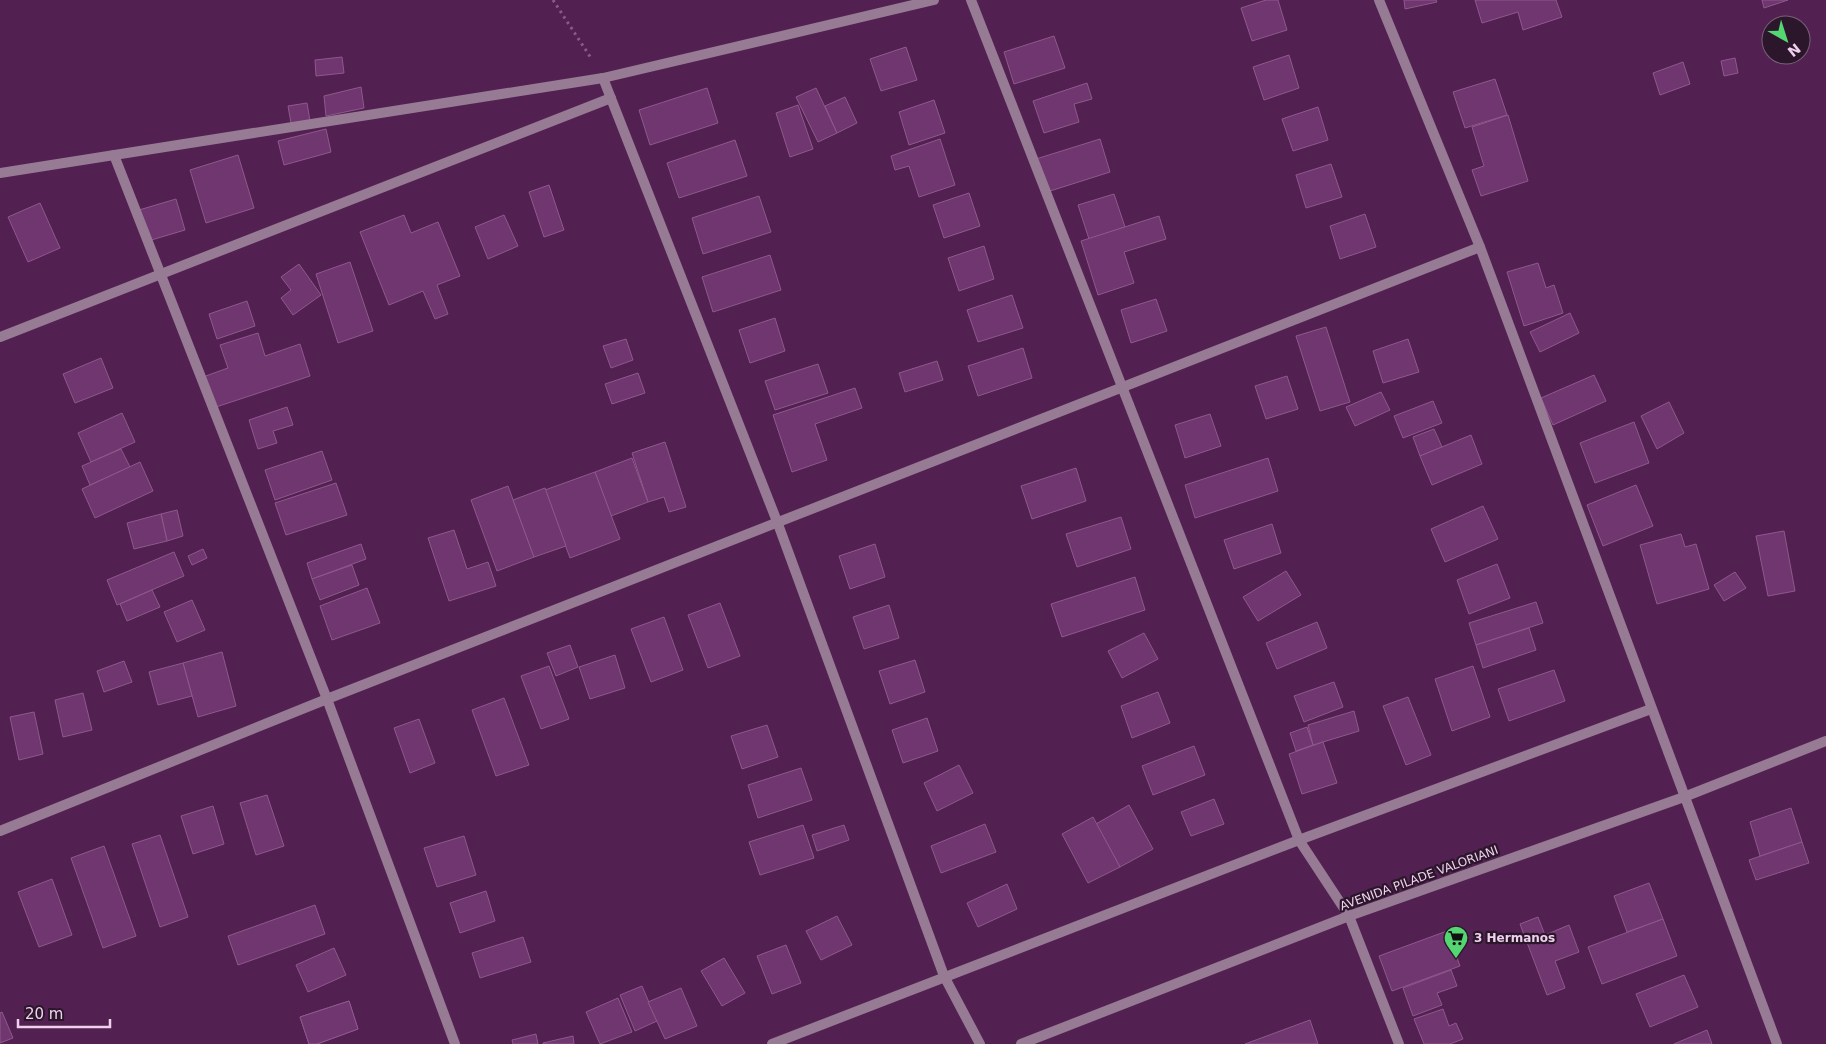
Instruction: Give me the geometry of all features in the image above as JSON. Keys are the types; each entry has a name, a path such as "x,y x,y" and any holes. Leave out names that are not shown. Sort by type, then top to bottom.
{"street":[{"path":"0,173 603,78 934,0"},
{"path":"971,0 1299,840 1349,916 1399,1044"},
{"path":"1379,0 1480,247 1776,1044"},
{"path":"603,78 778,524 944,976 980,1044"},
{"path":"0,337 611,98"},
{"path":"114,155 327,699 455,1044"},
{"path":"0,831 327,699 1123,389 1480,247"},
{"path":"772,1044 1299,840 1651,709"},
{"name":"AVENIDA PILADE VALORIANI","path":"1021,1044 1349,916 1684,797 1826,741"}],"path":[{"path":"553,0 603,78"}],"building":[{"path":"1266,0 1278,0 1287,30 1252,41 1241,8"},
{"path":"1404,0 1436,0 1437,2 1405,9"},
{"path":"1475,0 1556,0 1562,17 1523,30 1518,12 1482,23"},
{"path":"1762,0 1788,0 1764,8"},
{"path":"1054,36 1065,68 1014,84 1004,52"},
{"path":"906,47 917,80 881,91 870,59"},
{"path":"1289,55 1299,88 1264,100 1253,67"},
{"path":"342,57 344,73 316,76 315,60"},
{"path":"1735,58 1738,73 1724,76 1721,61"},
{"path":"1683,62 1690,84 1660,95 1653,73"},
{"path":"1495,79 1507,115 1465,128 1453,92"},
{"path":"1087,83 1092,99 1074,104 1079,122 1044,133 1033,101"},
{"path":"361,87 364,108 326,116 324,96"},
{"path":"707,88 718,123 650,145 639,110"},
{"path":"816,88 837,133 818,142 796,97"},
{"path":"845,97 857,123 837,133 825,106"},
{"path":"934,100 945,133 909,145 899,112"},
{"path":"307,103 310,121 291,123 288,106"},
{"path":"798,105 813,149 790,157 776,113"},
{"path":"1318,107 1328,140 1293,151 1282,119"},
{"path":"1508,115 1528,181 1481,196 1472,170 1484,166 1472,127"},
{"path":"326,129 331,152 284,165 278,141"},
{"path":"940,139 955,185 919,197 909,166 895,170 891,156"},
{"path":"1100,139 1110,172 1047,192 1036,159"},
{"path":"735,140 747,176 679,198 667,163"},
{"path":"238,155 254,208 206,223 190,170"},
{"path":"1331,164 1342,197 1306,208 1296,175"},
{"path":"549,185 564,230 544,237 529,192"},
{"path":"969,193 980,226 944,238 933,205"},
{"path":"1114,194 1125,227 1089,239 1078,205"},
{"path":"759,196 771,232 703,254 692,218"},
{"path":"176,199 185,230 148,241 139,210"},
{"path":"40,203 60,248 28,262 8,217"},
{"path":"1365,214 1376,247 1340,259 1330,226"},
{"path":"404,215 411,233 438,222 460,276 437,285 448,314 435,319 423,291 389,305 360,232"},
{"path":"504,215 518,246 488,259 475,227"},
{"path":"1159,216 1166,239 1124,252 1134,283 1098,295 1081,241"},
{"path":"984,246 994,279 959,291 948,258"},
{"path":"770,255 781,290 713,312 702,277"},
{"path":"350,262 373,331 338,343 316,274"},
{"path":"1538,263 1546,288 1554,285 1563,313 1524,326 1507,272"},
{"path":"299,264 321,295 293,315 281,298 291,290 281,277"},
{"path":"1012,295 1023,328 978,342 967,310"},
{"path":"1156,299 1167,331 1131,343 1121,310"},
{"path":"247,301 255,326 217,339 209,314"},
{"path":"1570,313 1579,333 1540,352 1530,332"},
{"path":"775,318 785,351 750,363 739,330"},
{"path":"1326,327 1350,402 1320,411 1296,336"},
{"path":"258,333 265,356 300,344 310,376 213,408 203,377 228,368 220,345"},
{"path":"626,339 633,360 611,368 603,346"},
{"path":"1408,339 1419,372 1383,383 1373,351"},
{"path":"1023,348 1032,378 978,396 968,366"},
{"path":"101,358 113,388 75,403 63,374"},
{"path":"937,361 943,380 905,392 899,373"},
{"path":"818,364 828,393 775,410 765,381"},
{"path":"638,373 645,393 612,404 605,384"},
{"path":"1594,375 1606,401 1553,425 1541,398"},
{"path":"1287,376 1298,409 1266,419 1255,386"},
{"path":"855,388 862,408 815,424 827,460 792,472 773,415"},
{"path":"1381,392 1390,410 1355,426 1346,407"},
{"path":"1433,401 1442,423 1403,438 1394,416"},
{"path":"1669,402 1684,433 1657,449 1641,416"},
{"path":"287,407 293,425 273,431 277,443 258,449 249,420"},
{"path":"122,413 135,442 91,462 78,433"},
{"path":"1210,414 1221,446 1185,458 1175,425"},
{"path":"1634,422 1649,463 1595,483 1580,443"},
{"path":"1434,429 1442,447 1420,456 1413,437"},
{"path":"1471,435 1482,464 1432,485 1420,456"},
{"path":"665,442 686,507 669,512 664,497 648,502 632,453"},
{"path":"121,449 130,467 90,485 82,466"},
{"path":"322,451 332,480 275,500 265,470"},
{"path":"632,458 648,502 611,516 595,472"},
{"path":"1268,458 1278,491 1195,518 1185,485"},
{"path":"140,462 153,491 95,518 82,489"},
{"path":"1076,468 1086,501 1032,519 1021,486"},
{"path":"595,472 620,539 570,558 545,490"},
{"path":"336,483 347,515 286,535 275,503"},
{"path":"1636,485 1653,526 1603,546 1587,505"},
{"path":"508,486 534,557 497,571 471,500"},
{"path":"545,488 566,546 534,557 513,500"},
{"path":"1483,506 1498,539 1445,562 1431,529"},
{"path":"177,510 183,536 167,541 161,514"},
{"path":"161,514 167,541 134,549 127,523"},
{"path":"1121,517 1131,549 1077,567 1066,534"},
{"path":"1272,524 1281,553 1234,569 1224,540"},
{"path":"454,530 467,569 488,562 496,586 449,601 428,538"},
{"path":"1784,531 1795,591 1768,596 1756,536"},
{"path":"1681,534 1685,547 1696,544 1709,589 1657,604 1640,545"},
{"path":"361,544 366,559 312,579 307,563"},
{"path":"875,544 885,577 850,589 839,556"},
{"path":"203,549 207,558 192,565 188,556"},
{"path":"174,552 184,576 117,605 107,580"},
{"path":"1497,564 1510,598 1469,614 1457,580"},
{"path":"352,565 359,585 320,600 312,579"},
{"path":"1286,571 1301,595 1258,621 1243,597"},
{"path":"1735,572 1746,588 1724,601 1714,585"},
{"path":"1135,577 1145,610 1062,637 1051,604"},
{"path":"367,588 380,623 332,640 320,606"},
{"path":"152,590 160,607 127,621 120,604"},
{"path":"192,600 205,630 177,642 164,612"},
{"path":"1536,602 1543,623 1476,645 1469,623"},
{"path":"720,603 740,656 708,668 688,615"},
{"path":"889,605 899,638 864,649 853,617"},
{"path":"664,617 683,670 651,682 631,629"},
{"path":"1317,622 1327,648 1277,669 1266,643"},
{"path":"1529,628 1536,650 1483,668 1476,645"},
{"path":"1144,633 1158,659 1122,678 1108,651"},
{"path":"570,645 578,667 556,676 547,653"},
{"path":"222,652 236,706 198,717 183,663"},
{"path":"615,655 625,688 590,699 579,667"},
{"path":"915,660 925,692 890,704 879,671"},
{"path":"124,661 132,682 104,692 97,671"},
{"path":"183,663 192,696 158,705 149,672"},
{"path":"549,666 569,719 541,729 521,676"},
{"path":"1473,666 1490,717 1452,731 1435,679"},
{"path":"1554,670 1565,701 1509,721 1498,689"},
{"path":"1334,682 1343,707 1304,722 1294,696"},
{"path":"1158,692 1170,723 1132,738 1121,706"},
{"path":"83,693 92,730 63,737 55,700"},
{"path":"1408,697 1431,755 1406,765 1383,706"},
{"path":"504,698 529,765 496,776 472,710"},
{"path":"1354,711 1359,731 1313,745 1308,725"},
{"path":"34,712 43,754 19,760 10,717"},
{"path":"927,718 938,751 903,763 892,730"},
{"path":"419,719 435,763 410,773 394,728"},
{"path":"767,725 778,757 742,769 731,736"},
{"path":"1307,727 1313,745 1296,751 1290,733"},
{"path":"1323,742 1337,783 1302,794 1289,754"},
{"path":"1194,746 1205,775 1153,795 1142,766"},
{"path":"959,765 973,793 937,811 924,783"},
{"path":"801,768 812,800 758,818 748,785"},
{"path":"267,795 284,846 256,855 240,803"},
{"path":"1214,799 1224,824 1191,836 1181,812"},
{"path":"1129,805 1153,849 1120,867 1096,824"},
{"path":"213,806 224,844 193,854 181,816"},
{"path":"1791,808 1802,842 1760,856 1750,822"},
{"path":"1093,817 1120,867 1088,883 1062,834"},
{"path":"985,824 996,852 941,873 931,846"},
{"path":"803,825 814,858 760,875 749,842"},
{"path":"844,825 849,840 817,851 812,835"},
{"path":"160,835 188,917 160,927 132,844"},
{"path":"464,836 476,875 437,887 424,848"},
{"path":"1802,842 1809,863 1756,880 1749,860"},
{"path":"104,846 136,936 103,948 71,858"},
{"path":"52,879 72,935 39,947 18,892"},
{"path":"1649,883 1663,919 1627,932 1614,896"},
{"path":"1007,884 1017,909 978,927 967,903"},
{"path":"486,891 495,921 460,933 450,903"},
{"path":"315,905 325,934 238,965 228,936"},
{"path":"837,916 852,945 821,960 806,931"},
{"path":"1538,917 1545,935 1569,925 1579,952 1555,961 1565,988 1547,995 1520,924"},
{"path":"1663,919 1677,956 1602,984 1588,947"},
{"path":"1447,931 1460,966 1392,991 1379,956"},
{"path":"523,937 531,962 480,978 472,953"},
{"path":"786,945 801,983 772,994 757,956"},
{"path":"334,948 346,975 308,992 296,965"},
{"path":"724,958 745,993 722,1006 701,971"},
{"path":"1451,970 1457,986 1437,993 1442,1005 1413,1016 1403,988"},
{"path":"1684,975 1698,1007 1650,1027 1636,994"},
{"path":"642,986 657,1021 635,1031 620,995"},
{"path":"681,988 697,1026 665,1039 648,1002"},
{"path":"618,998 632,1032 600,1044 586,1012"},
{"path":"349,1001 358,1029 317,1044 309,1044 300,1017"},
{"path":"349,1001 358,1029 317,1044 309,1044 300,1017"},
{"path":"1443,1009 1449,1026 1456,1023 1463,1039 1450,1044 1424,1044 1414,1019"},
{"path":"2,1012 13,1038 0,1043 0,1013"},
{"path":"1310,1020 1318,1044 1245,1044"},
{"path":"1707,1030 1712,1044 1674,1044"},
{"path":"536,1034 538,1044 513,1044 512,1040"},
{"path":"573,1036 574,1044 543,1044 543,1043"}],"place":[{"name":"3 Hermanos","path":"1456,959"}]}
